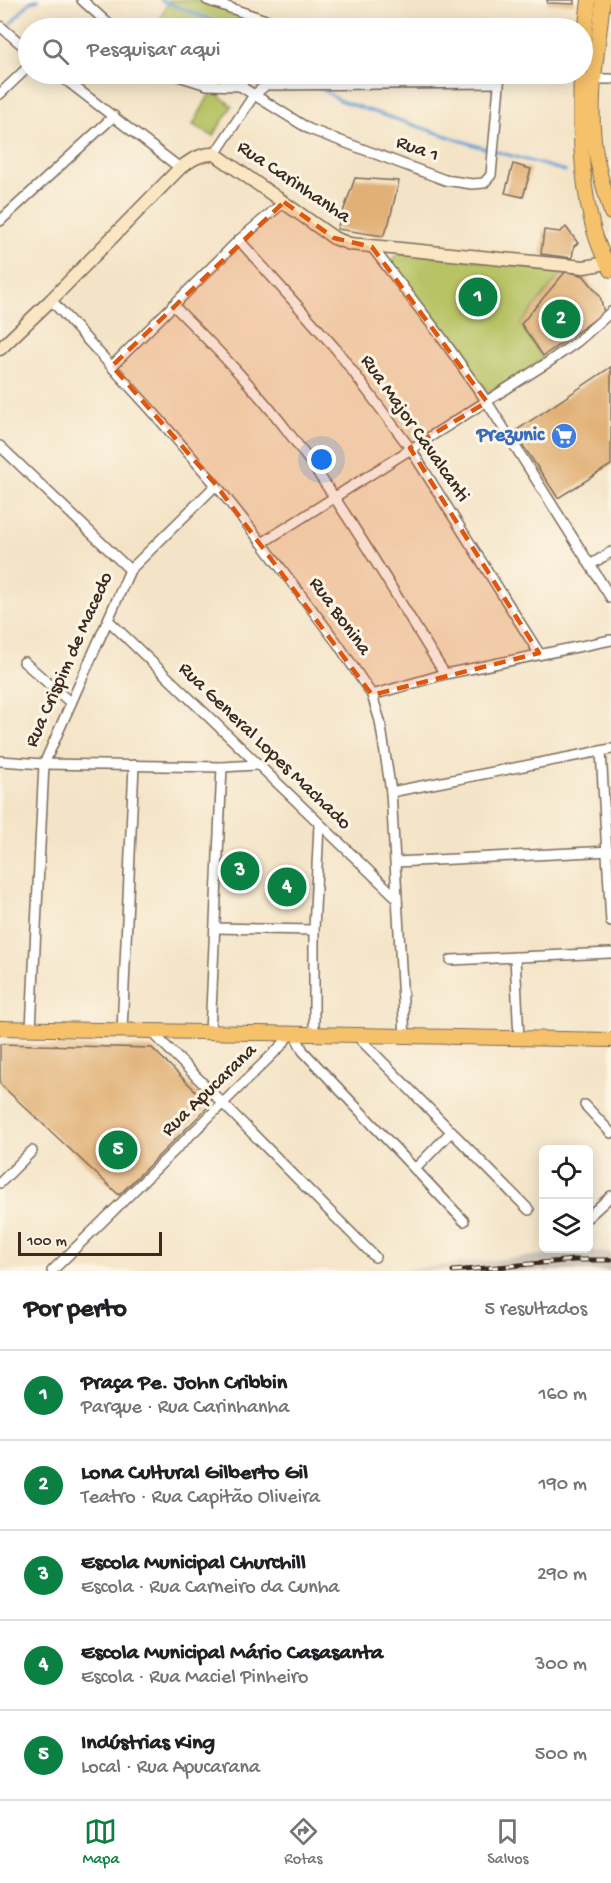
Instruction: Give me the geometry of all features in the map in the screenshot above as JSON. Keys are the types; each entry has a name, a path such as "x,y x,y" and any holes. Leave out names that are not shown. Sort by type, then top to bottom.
{"main road":[{"path":"586,18 589,0"},
{"path":"603,0 593,103 596,153 611,213"},
{"path":"581,84 581,146 592,221 610,265"},
{"path":"0,1028 611,1040"}],"street":[{"path":"207,0 257,18"},
{"path":"85,2 102,18"},
{"path":"0,26 18,41"},
{"path":"0,94 18,77"},
{"path":"596,79 611,79"},
{"path":"71,84 180,168"},
{"path":"204,84 240,87 242,84"},
{"path":"215,154 254,95 266,85 352,84"},
{"name":"Rua 1","path":"240,87 309,129 445,180 472,184 484,183 491,176 499,84"},
{"path":"0,221 114,116"},
{"name":"Rua Carinhanha","path":"0,349 180,168 207,153 215,154 334,238 350,244 584,267 610,265"},
{"path":"112,366 239,240 284,202"},
{"name":"Rua Major Cavalcanti","path":"239,240 336,350 410,448 539,653"},
{"path":"372,247 442,338 487,402 611,598"},
{"name":"Rua Bonina","path":"51,300 216,485 338,645 372,695 380,721 391,792 405,1037"},
{"path":"173,305 217,349 276,416 316,471 445,674"},
{"path":"262,543 410,448 487,402 578,341 611,312"},
{"path":"0,446 130,570"},
{"name":"Rua Crispim de Macedo","path":"31,1029 44,764 130,570 216,485"},
{"path":"590,565 611,552"},
{"name":"Rua General Lopes Machado","path":"108,620 256,765 397,898"},
{"path":"372,695 445,674 611,640"},
{"path":"24,662 71,702"},
{"path":"391,792 606,750 611,922"},
{"path":"0,760 44,764 222,767 256,765"},
{"path":"122,1031 134,765"},
{"path":"210,1033 222,767"},
{"path":"314,1035 314,930 319,825"},
{"path":"396,862 608,851"},
{"path":"215,928 314,930"},
{"path":"451,960 611,953"},
{"path":"515,957 519,1039"},
{"path":"152,1032 375,1257"},
{"path":"291,1035 303,1051 464,1221"},
{"name":"Rua Apucarana","path":"52,1271 291,1035"},
{"path":"357,1036 529,1210"},
{"path":"585,1105 611,1133"},
{"path":"415,1169 452,1131"},
{"path":"0,1183 32,1151"},
{"path":"593,1212 611,1196"}],"highlighted area":[{"path":"284,202 334,238 372,247 487,402 410,448 539,653 372,695 216,485 112,366"}],"shaded area":[{"path":"593,1251 611,1253 611,1271 391,1271 560,1253 593,1253"}],"green space":[{"path":"169,0 198,0 252,18 161,18"},
{"path":"212,90 232,106 213,136 193,125"},
{"path":"400,252 565,269 521,324 543,359 491,396 391,269 392,259"}],"building":[{"path":"547,0 574,0 574,4 547,3"},
{"path":"513,164 531,169 523,197 505,193"},
{"path":"355,178 399,181 389,223 383,236 337,229"},
{"path":"566,227 578,243 574,246 572,258 541,254 544,230 560,232"},
{"path":"566,271 584,276 600,296 604,313 543,356 521,324"},
{"name":"Prezunic","path":"611,367 611,465 558,498 514,432"},
{"path":"0,1044 152,1048 210,1105 119,1195 0,1084"}],"waterway":[{"path":"10,24 30,2 38,0"},
{"path":"161,0 206,18"},
{"path":"318,87 341,101 477,146 565,171"}],"railway":[{"path":"453,1271 574,1260 611,1260"}],"place":[{"name":"Praça Pe. John Cribbin","path":"478,297"},
{"name":"Lona Cultural Gilberto Gil","path":"561,319"},
{"name":"Prezunic","path":"564,436"},
{"name":"Escola Municipal Churchill","path":"240,871"},
{"name":"Escola Municipal Mário Casasanta","path":"287,887"},
{"name":"Indústrias King","path":"118,1150"}]}
